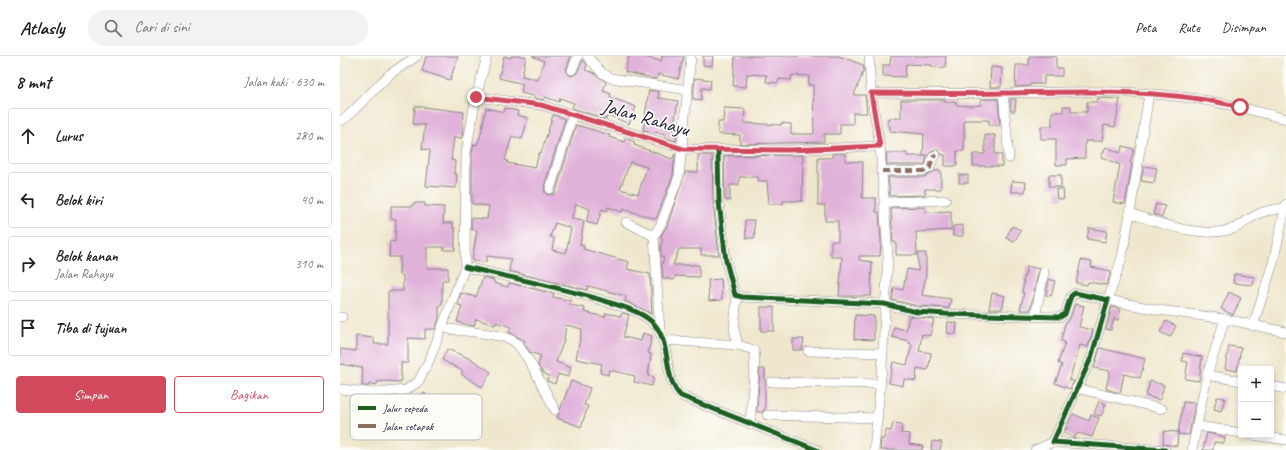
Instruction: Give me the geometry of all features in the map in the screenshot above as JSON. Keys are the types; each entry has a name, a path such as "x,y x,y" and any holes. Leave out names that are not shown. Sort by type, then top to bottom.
{"street":[{"path":"340,121 348,117 390,74 417,56"},
{"path":"340,389 374,394 396,392 413,386 423,374 465,267 466,153 476,97 487,56"},
{"path":"572,70 578,56"},
{"path":"586,56 602,73 611,78 688,90"},
{"path":"691,56 683,149 679,176 661,224 654,236 662,336 674,389 687,399 814,449"},
{"path":"868,56 871,93 880,146 888,256 884,304 881,384 874,450"},
{"path":"871,93 1003,93 1096,90 1149,94 1224,103 1286,119"},
{"path":"1003,93 1009,158"},
{"path":"1053,442 1076,388 1091,358 1122,257 1149,94"},
{"name":"Jalan Rahayu","path":"476,97 541,105 683,149 718,151 790,150 880,146"},
{"path":"550,189 574,114"},
{"path":"718,151 719,202 726,261 733,292 737,296 884,304 917,312 1060,317 1064,316 1071,296 1075,293 1158,310 1225,319 1286,332"},
{"path":"882,171 924,171 930,168 933,157 936,156"},
{"path":"885,202 946,200"},
{"path":"1130,213 1177,228 1213,232 1233,229 1258,214 1286,206 1273,263 1254,326"},
{"path":"626,222 654,236"},
{"path":"465,267 564,289 631,310 651,321 662,336 749,347 756,352 750,424"},
{"path":"1035,317 1044,272"},
{"path":"737,296 734,329 738,345"},
{"path":"1192,450 1207,375 1225,319"},
{"path":"442,328 496,336 513,341 523,353 555,410"},
{"path":"808,352 883,353"},
{"path":"1207,375 1238,380"},
{"path":"771,382 881,384"},
{"path":"1274,387 1286,389"},
{"path":"1076,388 1162,409"},
{"path":"767,415 878,418"},
{"path":"1198,426 1238,433"},
{"path":"1273,438 1286,440"},
{"path":"1035,450 1053,442 1165,450"}],"building":[{"path":"426,56 458,56 450,80 422,71"},
{"path":"504,56 511,58 511,56 526,56 522,76 538,80 544,61 532,56 571,56 566,70 567,74 572,76 577,73 583,60 587,65 585,70 594,73 606,82 603,91 611,94 610,97 636,107 629,124 608,115 606,119 572,108 574,103 560,98 559,102 545,97 544,100 534,98 534,96 521,93 523,84 499,78"},
{"path":"629,56 640,56 661,61 662,56 684,56 678,79 658,74 657,79 625,72"},
{"path":"703,56 713,56 712,66 703,65"},
{"path":"735,56 839,56 863,65 864,70 854,95 865,95 867,113 853,113 853,124 840,124 840,134 824,134 824,142 740,144 740,135 718,134 718,122 723,122 724,108 745,109 744,123 781,125 781,123 791,124 791,134 814,134 813,85 808,85 809,76 792,75 791,80 779,79 778,83 766,82 767,75 747,74 746,87 733,86"},
{"path":"891,56 946,56 945,68 931,67 932,65 906,64 905,77 883,76 883,65 890,65"},
{"path":"1029,56 1056,56 1056,68 1062,68 1062,76 1044,76 1044,84 1030,84 1030,86 1015,87 1016,65 1029,65"},
{"path":"991,67 1002,68 1001,87 990,87"},
{"path":"695,78 711,80 710,89 702,88 701,100 693,99"},
{"path":"649,90 659,92 658,98 678,101 673,129 677,131 676,141 664,137 666,134 643,130"},
{"path":"1098,98 1120,99 1115,127 1104,125 1102,141 1085,141 1085,158 1067,159 1067,165 1056,165 1056,139 1041,139 1041,126 1052,126 1052,112 1063,112 1063,106 1071,106 1071,112 1087,112 1087,102 1097,102"},
{"path":"981,99 998,99 1000,125 989,125 989,120 964,120 964,151 957,151 957,166 945,166 945,155 942,155 938,150 933,150 928,155 923,155 924,134 890,131 890,126 888,126 888,118 901,118 901,100 945,100 945,102 956,102 956,105 971,106 981,105"},
{"path":"1010,99 1016,99 1015,111 1011,111"},
{"path":"415,106 464,112 462,138 454,137 451,160 455,161 454,174 457,174 456,188 426,186 430,150 422,149 425,125 413,124"},
{"path":"486,108 504,112 505,108 518,111 517,115 528,118 522,139 512,136 505,160 508,161 507,163 535,168 553,115 565,119 544,187 545,193 549,195 554,194 556,191 576,125 610,135 609,137 624,142 625,138 635,142 634,145 672,159 675,154 673,175 656,219 623,209 622,212 608,207 607,211 602,209 597,225 586,222 590,209 576,204 571,219 584,221 580,245 584,246 583,249 629,262 627,269 650,274 652,314 625,301 626,296 588,286 587,290 509,271 511,259 487,256 486,262 472,261 477,230 471,229 471,218 487,219 489,206 472,204 472,153 474,144 477,145 481,134","holes":["630,162 647,167 638,194 620,189","555,223 571,228 566,253 552,250 554,238 550,237"]},
{"path":"985,135 995,135 995,154 1002,154 1002,166 973,166 973,154 985,154"},
{"path":"1123,146 1134,149 1130,163 1132,164 1125,204 1113,202 1120,165 1101,157 1106,147 1120,153"},
{"path":"886,153 907,153 907,156 927,156 925,164 923,165 887,165"},
{"path":"832,154 845,154 845,161 863,162 862,198 876,198 876,212 879,212 881,242 880,256 859,256 859,260 872,262 871,296 839,296 842,257 831,257 831,241 838,241 838,221 825,221 825,205 818,205 818,158 832,158"},
{"path":"698,155 712,155 713,203 719,255 701,255 701,249 679,249 673,265 699,265 699,277 675,276 674,280 663,278 662,265 664,257 661,256 661,245 663,240 660,237 667,226 685,172 698,172"},
{"path":"803,155 802,201 783,201 783,204 769,204 767,181 758,181 758,177 739,177 739,185 730,185 730,201 725,200 724,156"},
{"path":"1144,166 1157,168 1154,183 1141,181"},
{"path":"935,171 941,171 941,189 925,189 925,195 890,196 888,177 924,177"},
{"path":"959,175 968,175 968,183 959,183"},
{"path":"1049,175 1061,175 1061,187 1049,187"},
{"path":"1012,181 1026,182 1025,192 1011,192"},
{"path":"1056,189 1063,189 1064,199 1057,199"},
{"path":"413,203 425,203 425,206 444,207 443,223 453,223 453,228 455,228 455,250 444,250 444,247 427,247 427,268 448,268 448,280 442,280 442,305 439,305 439,318 435,329 425,329 425,339 408,338 408,363 401,363 401,382 386,381 377,382 377,385 369,384 369,386 362,386 363,368 340,364 340,349 356,351 356,336 374,338 374,344 388,344 388,291 403,291 403,275 399,275 400,257 389,257 390,241 395,242 396,219 391,219 391,206 413,206"},
{"path":"1156,204 1165,206 1162,217 1153,214"},
{"path":"925,207 925,212 951,211 951,230 916,232 917,255 896,255 896,242 893,242 891,208"},
{"path":"745,220 754,220 755,238 746,238"},
{"path":"963,225 963,236 953,236 953,226"},
{"path":"1012,226 1021,230 1014,242 1006,238"},
{"path":"1089,228 1107,231 1105,242 1087,239"},
{"path":"918,253 926,253 926,275 922,295 951,299 949,308 918,306 892,300 894,288 903,290 907,269 918,271"},
{"path":"1081,260 1092,262 1091,267 1111,271 1107,285 1088,282 1087,285 1076,283"},
{"path":"1027,266 1039,269 1030,310 1020,310 1024,293 1022,293 1023,282"},
{"path":"1234,274 1254,277 1253,285 1233,283"},
{"path":"483,277 494,280 494,283 508,287 509,283 554,294 553,297 571,301 570,305 585,308 584,312 605,317 606,313 621,316 622,313 629,315 623,337 641,341 643,333 652,336 648,353 651,354 648,376 654,377 652,386 634,382 635,376 609,370 608,375 600,373 602,364 576,359 582,329 566,325 564,340 556,362 571,368 568,377 558,374 555,384 547,381 549,376 543,373 538,365 541,356 530,352 524,343 525,341 509,332 511,327 496,322 495,325 476,319 474,326 457,322 462,306 458,305 461,293 476,297"},
{"path":"721,279 722,300 709,301 708,280"},
{"path":"1049,279 1055,281 1051,296 1046,295"},
{"path":"1229,292 1241,298 1233,315 1221,309"},
{"path":"992,293 1005,296 1002,309 989,309"},
{"path":"1075,304 1084,306 1079,327 1093,330 1088,347 1080,345 1069,380 1074,381 1070,389 1055,383 1062,365 1058,363 1065,342 1061,341 1065,324 1071,316"},
{"path":"761,307 774,307 774,331 761,331"},
{"path":"1112,307 1121,309 1118,320 1114,319 1111,330 1106,329"},
{"path":"855,315 874,316 874,340 854,339"},
{"path":"909,316 934,319 930,336 922,334 919,351 931,353 928,370 917,368 916,381 904,379 903,386 889,383 893,362 907,365 912,344 909,343 909,341 892,337 894,327 906,330"},
{"path":"1166,321 1176,326 1170,337 1160,332"},
{"path":"948,322 957,323 956,334 947,333"},
{"path":"793,339 804,339 802,350 793,350"},
{"path":"1229,346 1241,348 1237,371 1225,369"},
{"path":"1100,348 1145,359 1140,378 1124,374 1120,393 1106,389 1110,371 1094,368"},
{"path":"447,349 471,359 491,372 482,387 461,374 463,371 442,360"},
{"path":"1183,353 1202,357 1199,381 1185,379 1188,362 1182,361"},
{"path":"760,369 765,369 765,409 762,412 757,412"},
{"path":"571,381 590,388 584,405 588,406 581,427 557,418"},
{"path":"1150,381 1164,385 1160,400 1146,396"},
{"path":"1217,397 1225,398 1221,411 1214,409"},
{"path":"1099,401 1106,404 1101,416 1094,414"},
{"path":"1183,402 1195,403 1189,435 1178,434"},
{"path":"1073,414 1089,421 1091,415 1099,418 1092,437 1078,433 1074,438 1064,433"},
{"path":"893,423 902,424 901,433 910,434 909,444 923,446 922,450 880,450 881,439 884,439 886,430 891,431"},
{"path":"1164,431 1178,432 1177,446 1163,444"},
{"path":"1207,433 1225,437 1224,443 1214,442 1213,450 1203,450"},
{"path":"932,441 942,442 940,450 931,450"}],"marked path":[{"path":"882,171 924,171 930,168 933,157 936,155"}],"cycle path":[{"path":"718,151 719,202 726,261 735,295 742,297 884,304 917,312 945,314 1060,317 1065,314 1071,296 1075,293 1108,300 1091,358 1053,442 1165,450"},
{"path":"465,267 595,298 639,313 651,321 658,329 665,349 671,380 675,389 681,396 817,450"}],"route":[{"path":"476,97 541,105 683,149 718,151 790,150 880,146 871,93 1003,93 1096,90 1181,97 1224,103 1240,107"}]}
